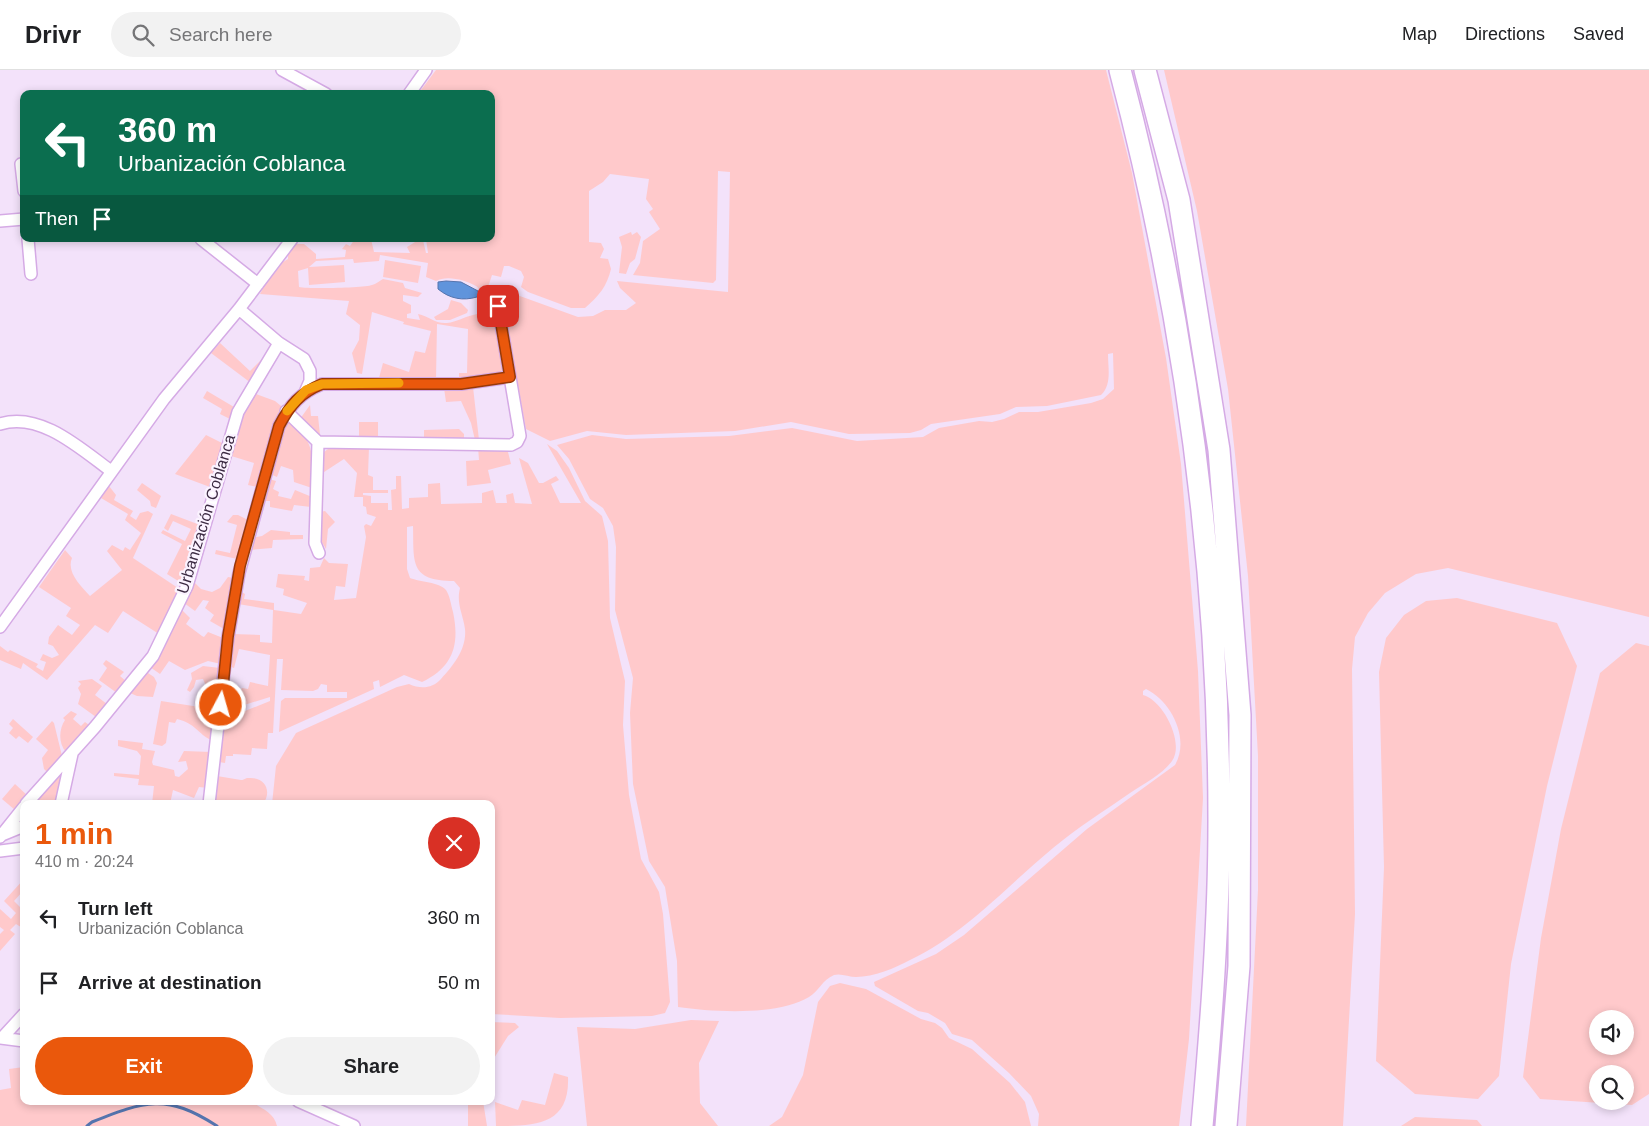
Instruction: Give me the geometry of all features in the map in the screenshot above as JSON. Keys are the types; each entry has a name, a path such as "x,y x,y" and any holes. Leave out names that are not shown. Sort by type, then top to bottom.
{"highway":[{"path":"1120,70 1136,130 1172,304 1198,477 1210,602 1217,707 1219,823 1213,993 1202,1126"},
{"path":"1145,70 1179,200 1219,450 1240,715 1239,966 1227,1116 1234,1126"}],"street":[{"path":"282,70 319,90"},
{"path":"411,90 426,70"},
{"path":"0,221 20,219"},
{"path":"28,242 31,274"},
{"path":"205,242 258,284"},
{"path":"0,627 176,384 239,309 290,242"},
{"path":"286,411 318,442 511,444 517,442 520,436 498,306"},
{"path":"210,800 228,636 239,573 279,426 286,411 306,390 310,380 310,371 304,359 278,343 239,309"},
{"name":"Urbanización Coblanca","path":"29,800 153,656 187,586 238,412 278,343"},
{"path":"306,390 329,384 461,384 510,377"},
{"path":"0,424 11,420 38,424 70,442 111,472"},
{"path":"318,442 316,543 319,553"},
{"name":"Urbanización Coblanca","path":"62,800 72,752"},
{"name":"Urbanización Coblanca","path":"1,836 20,811"},
{"name":"Urbanización Coblanca","path":"1,836 20,828"},
{"path":"0,851 20,848"},
{"path":"1,1038 20,1018"},
{"path":"1,1038 20,1040"},
{"path":"307,1105 354,1126"}],"shaded area":[{"path":"436,70 1106,70 1132,173 1166,358 1181,464 1198,671 1203,798 1189,1039 1179,1126 1038,1126 1039,1114 1031,1096 1009,1073 972,1040 952,1034 945,1023 928,1013 918,1011 875,986 874,982 936,954 964,935 1087,829 1175,765 1179,755 1180,744 1176,722 1164,703 1146,689 1143,691 1143,695 1158,705 1170,723 1174,734 1176,744 1172,761 1158,774 1062,841 949,937 910,960 884,972 863,977 834,975 826,980 809,997 796,1003 763,1010 745,1011 678,1007 677,961 665,887 649,861 633,784 630,713 633,678 615,610 616,547 613,526 603,508 590,499 569,459 557,445 592,435 626,439 729,436 792,428 857,441 923,437 939,428 979,421 992,422 1019,412 1038,412 1091,403 1103,399 1114,389 1113,353 1108,354 1108,381 1101,395 1047,406 1016,407 1000,414 931,424 921,430 910,433 849,434 791,422 735,431 626,435 587,431 550,441 526,429 506,320 506,308 510,298 517,295 578,317 593,316 605,310 626,310 636,303 620,288 617,281 728,292 730,172 718,171 716,280 713,283 633,275 640,263 643,241 660,229 649,212 653,209 646,199 649,179 610,174 603,182 589,191 589,242 601,243 604,249 600,258 608,259 611,269 602,290 585,308 571,308 528,292 521,287 524,277 521,271 509,266 504,266 501,277 492,275 486,293 476,286 461,280 445,278 436,281 426,277 428,263 380,255 379,261 354,263 353,259 316,261 309,267 344,265 345,282 309,285 308,268 298,271 299,287 304,288 359,287 373,285 383,279 403,283 405,288 422,293 418,297 403,295 403,301 411,305 411,313 407,314 407,318 420,320 418,314 447,323 473,315 482,314 489,317 494,323 501,341 505,367 499,373 459,380 459,373 467,373 468,329 437,324 436,379 379,378 383,363 409,372 415,351 425,353 431,331 403,324 404,322 372,312 362,374 357,373 352,353 359,340 360,325 346,314 349,301 260,294 271,273 274,274 283,262 288,259 288,252 292,244 304,244 316,254 316,259 345,257 346,250 342,249 346,244 350,246 353,242 372,242 374,252 410,253 407,247 415,242 423,242 426,253 428,253 426,242 495,242 495,90 421,90"},
{"path":"1164,70 1649,70 1649,617 1448,568 1416,574 1385,593 1368,613 1355,637 1352,669 1355,914 1343,1126 1246,1126 1258,890 1258,756 1248,576 1228,389 1197,211"},
{"path":"631,232 632,235 637,232 641,237 635,259 630,263 626,274 619,273 622,247 619,237"},
{"path":"385,260 421,266 418,283 383,277"},
{"path":"451,300 461,303 468,310 467,313 450,320 436,320 434,317 448,309"},
{"path":"220,343 250,371 265,356 251,383 211,353"},
{"path":"473,387 479,440 475,440 471,423 461,401 446,402 444,388"},
{"path":"207,391 234,407 230,419 220,414 222,409 203,398"},
{"path":"253,393 275,401 286,410 257,487 248,485 254,463 228,455 236,426"},
{"path":"310,405 311,416 318,416 320,435 300,419"},
{"path":"287,421 304,435 311,450 312,488 294,482 293,470 281,466 277,477 270,474 281,430"},
{"path":"359,422 378,422 378,438 359,438"},
{"path":"459,429 464,434 464,439 424,439 424,430"},
{"path":"206,435 222,443 210,487 175,474"},
{"path":"547,444 557,451 569,468 585,501 602,516 608,541 610,618 625,681 623,725 629,795 641,859 659,892 663,914 670,1002 665,1013 652,1016 560,1018 495,1014 495,800 272,800 276,766 296,733 397,687 409,684 417,687 434,685 446,674 458,657 464,643 465,629 459,604 460,588 454,581 439,580 422,573 417,567 413,550 413,526 407,527 407,569 410,578 443,587 450,601 455,624 455,635 452,654 447,662 433,676 422,682 404,675 380,687 379,680 373,682 374,689 279,732 281,701 285,698 347,698 347,692 327,692 327,685 321,684 318,689 313,691 281,690 283,659 277,659 273,733 268,733 267,749 252,748 251,755 233,754 233,756 226,756 225,763 219,762 225,706 236,700 245,711 270,701 270,697 244,705 242,688 248,689 250,682 268,686 270,655 239,649 234,668 229,666 232,634 260,635 260,642 272,643 273,610 238,604 240,591 245,594 244,599 274,603 274,610 301,614 307,603 283,595 284,589 276,587 278,574 305,576 304,580 309,581 310,568 320,567 324,558 329,563 348,564 345,587 336,586 334,600 356,598 366,537 364,526 366,524 371,526 376,517 367,514 366,507 363,506 363,497 354,497 357,473 344,459 321,474 322,456 326,450 331,448 369,447 368,475 373,477 373,490 388,490 388,493 363,493 363,495 371,496 371,503 388,503 388,510 392,510 391,490 396,489 396,476 401,476 402,509 409,508 409,498 428,497 428,484 440,483 441,504 482,503 482,493 493,490 496,503 507,503 506,495 513,493 515,503 532,504 519,458 528,463 539,483 543,483 556,476 559,480 551,484 560,503 581,503"},
{"path":"478,447 507,448 511,464 488,470 491,483 467,486 466,461 479,460"},
{"path":"269,479 276,481 273,489 279,492 278,496 291,499 295,490 312,497 311,507 294,505 292,511 270,507 270,501 265,501 258,525"},
{"path":"142,483 161,496 156,508 151,506 150,501 137,490"},
{"path":"109,486 116,495 114,500 133,511 130,516 136,520 140,513 148,511 153,514 133,558 181,590 159,634 123,611 108,633 95,625 47,680 23,663 21,669 0,660 0,646 8,652 10,650 38,664 36,667 43,671 46,662 40,660 43,654 52,658 59,655 53,646 48,644 49,637 58,625 72,635 80,625 66,616 71,608 39,587 65,550 72,558 71,568 75,579 90,596 122,570 107,551 112,545 123,551 125,547 130,550 141,533 125,520 128,514 101,498"},
{"path":"325,511 335,522 328,529 326,549 320,539 320,512"},
{"path":"171,514 200,525 183,584 167,574 182,544 161,533 163,530 185,541 191,529 173,521 168,531 164,528"},
{"path":"233,515 238,515 248,520 237,559 215,554 216,550 230,553 237,525 227,522"},
{"path":"271,530 290,532 290,535 303,535 303,539 273,540 272,548 249,550 252,538 262,536"},
{"path":"228,577 234,578 224,629 210,621 214,615 205,608 209,601 203,600 195,611 184,603 193,581 201,589 212,592 220,588"},
{"path":"1457,598 1557,623 1577,666 1547,786 1511,964 1499,1076 1478,1099 1415,1094 1376,1061 1384,867 1379,672 1386,638 1404,615 1426,601"},
{"path":"181,609 190,618 186,624 202,636 204,637 208,632 223,638 221,664 208,661 185,670 169,661 160,674 150,667"},
{"path":"1636,643 1649,646 1649,1094 1634,1104 1634,1065 1589,1065 1589,1102 1540,1099 1523,1077 1541,938 1561,829 1600,673"},
{"path":"106,660 124,672 120,676 127,682 117,693 99,680 107,668 103,664"},
{"path":"203,666 220,668 213,741 189,723 177,719 175,723 169,722 166,743 162,746 153,744 161,701 206,708 208,699 204,695 207,688 203,679 196,680 190,692 187,690 192,679 191,673"},
{"path":"145,671 154,677 157,683 153,697 137,696 130,693"},
{"path":"92,679 102,686 95,695 107,704 96,717 78,704 81,694 78,688 81,684 78,681"},
{"path":"71,711 77,714 73,719 81,726 85,722 89,725 66,752 61,740 61,732 65,720 63,718"},
{"path":"13,719 33,737 28,743 19,736 16,739 9,733 13,728 9,724"},
{"path":"52,721 62,756 48,773 44,769 42,758 48,750 36,739"},
{"path":"118,740 143,743 142,749 155,751 153,765 174,770 175,776 179,777 188,769 186,761 178,762 184,751 211,752 208,788 199,787 194,798 173,790 171,800 152,800 154,786 138,785 139,779 114,776 114,773 139,775 141,756 137,751 118,746"},
{"path":"61,772 58,800 35,800"},
{"path":"217,776 241,780 255,778 266,786 267,790 265,800 214,800"},
{"path":"15,784 28,796 24,800 20,800 20,805 15,810 2,799"},
{"path":"20,883 20,894 14,901 20,907 20,926 16,924 10,930 15,934 0,951 0,934 4,930 0,927 0,909 11,919 16,913 4,901"},
{"path":"840,983 866,989 921,1019 935,1023 942,1028 949,1038 972,1049 1010,1083 1025,1102 1031,1126 769,1126 782,1117 803,1075 818,1002 830,986"},
{"path":"691,1020 719,1021 699,1063 700,1103 718,1126 587,1126 577,1027 635,1029"},
{"path":"495,1022 515,1023 519,1027 508,1036 495,1057"},
{"path":"20,1068 20,1105 257,1105 273,1117 277,1126 0,1126 0,1090 11,1088 9,1069"},
{"path":"554,1073 568,1077 567,1093 563,1105 556,1114 547,1120 536,1123 496,1126 495,1102 518,1110 522,1100 545,1105"},
{"path":"468,1105 484,1105 487,1126 468,1126"},
{"path":"1415,1117 1477,1120 1482,1126 1401,1126"}],"water":[{"path":"438,282 461,282 478,291 479,294 477,297 467,299 452,297 438,289"}],"waterway":[{"path":"87,1126 92,1122 141,1105"},
{"path":"169,1105 183,1108 217,1126"}],"slow traffic":[{"path":"287,411 306,390 322,384 399,383"}],"route":[{"path":"221,705 228,636 240,566 279,426 286,411 306,390 322,384 461,384 510,377 498,306"}]}
